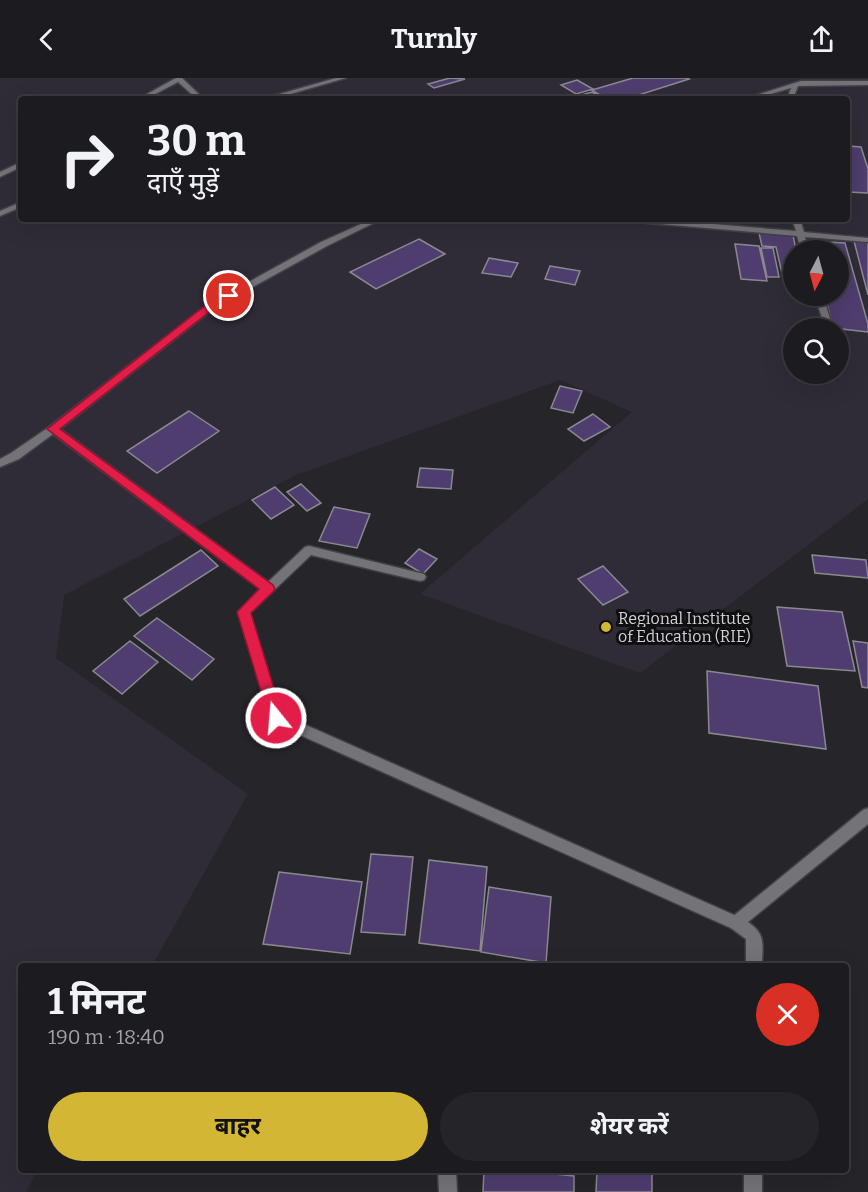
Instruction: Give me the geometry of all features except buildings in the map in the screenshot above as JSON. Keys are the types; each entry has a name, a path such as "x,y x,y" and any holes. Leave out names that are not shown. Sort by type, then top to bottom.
{"street":[{"path":"146,96 178,78 198,96"},
{"path":"276,96 343,78"},
{"path":"757,96 817,78"},
{"path":"796,84 868,83"},
{"path":"791,96 796,84"},
{"path":"0,175 18,166"},
{"path":"0,214 18,205"},
{"path":"0,463 15,456 53,429 210,307 324,244 372,222"},
{"path":"660,222 868,240"},
{"path":"797,222 802,240"},
{"path":"53,429 268,589"},
{"path":"420,577 309,550 243,612 276,718 736,923 754,935 754,963"},
{"path":"736,923 868,815"},
{"path":"447,1173 448,1192"},
{"path":"753,1173 753,1192"}],"shaded area":[{"name":"Regional Institute of Education (RIE)","path":"0,78 868,78 868,499 640,673 420,594 632,412 560,380 296,475 64,595 56,658 248,794 154,963 18,963 18,1173 36,1173 26,1192 0,1192"}],"place":[{"name":"Regional Institute of Education (RIE)","path":"606,627"}],"route":[{"path":"229,296 210,307 108,384 53,429 268,589 243,612 276,718"}]}
